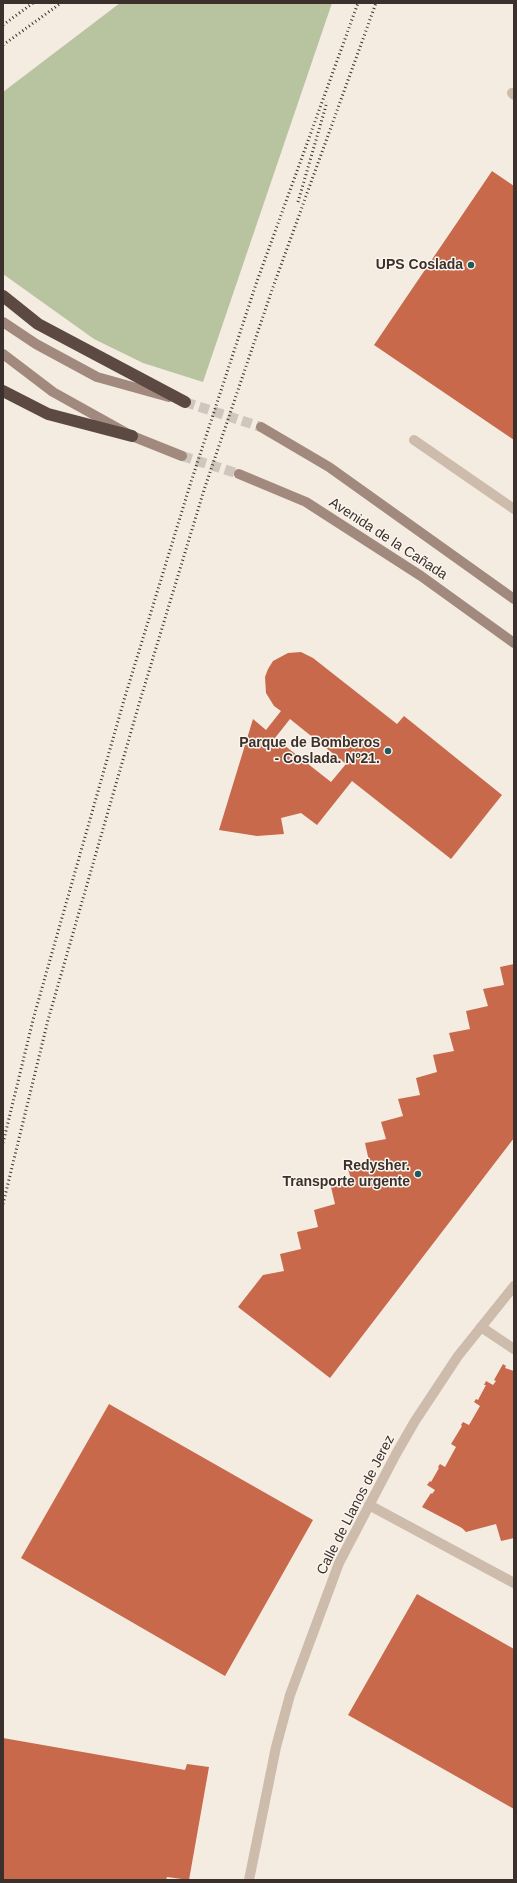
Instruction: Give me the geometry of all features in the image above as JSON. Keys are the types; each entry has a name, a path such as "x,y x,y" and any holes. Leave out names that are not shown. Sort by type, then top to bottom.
{"highway":[{"path":"3,296 38,324 185,402"},
{"path":"3,391 48,414 132,436"}],"street":[{"path":"3,322 36,344 97,377 185,402"},
{"path":"3,354 53,392 132,436 182,456"},
{"name":"Avenida de la Cañada","path":"261,427 328,467 514,599"},
{"path":"414,440 514,509"},
{"name":"Avenida de la Cañada","path":"239,474 306,502 421,576 514,643"},
{"name":"Calle de Llanos de Jerez","path":"249,1880 276,1748 290,1695 339,1563 415,1421 458,1356 514,1286"},
{"path":"481,1327 514,1349"},
{"path":"369,1505 514,1583"}],"green space":[{"path":"120,3 332,3 203,382 143,363 94,339 3,274 3,92"}],"building":[{"name":"UPS Coslada","path":"492,171 514,186 514,440 374,345"},
{"name":"Parque de Bomberos - Coslada. Nº21.","path":"301,652 313,658 397,724 404,716 502,795 451,859 352,781 317,825 301,813 281,818 284,834 257,836 219,830 253,719 266,730 281,711 274,706 266,693 265,677 273,661 288,653","holes":["290,719 346,764 331,782 275,738"]},
{"name":"Redysher. Transporte urgente","path":"514,964 514,1138 330,1378 238,1307 263,1275 284,1271 280,1254 301,1249 297,1232 318,1227 314,1210 335,1204 331,1187 352,1183 347,1165 369,1161 365,1143 386,1139 381,1122 403,1116 398,1099 420,1095 416,1078 437,1072 433,1055 454,1051 449,1033 470,1029 466,1011 488,1006 483,989 504,985 500,967"},
{"path":"503,1364 506,1366 505,1368 514,1371 514,1538 501,1541 496,1524 466,1532 462,1528 422,1507 431,1493 432,1494 435,1490 427,1485 430,1481 431,1482 440,1464 445,1467 456,1447 451,1444 462,1426 461,1425 463,1422 469,1425 480,1406 474,1402 476,1399 478,1400 486,1385 484,1385 486,1381 493,1385 496,1381 494,1380"},
{"path":"109,1404 313,1520 225,1676 21,1558"},
{"path":"417,1594 514,1649 514,1809 348,1715"},
{"path":"3,1738 185,1770 187,1764 209,1767 189,1880 167,1877 166,1880 3,1880"}],"tunnel":[{"path":"185,402 261,427"},
{"path":"182,456 239,474"}],"railway":[{"path":"3,25 33,3"},
{"path":"3,45 61,3"},
{"path":"3,1143 34,1016 124,700 190,485 256,284 358,3"},
{"path":"3,1204 48,1020 139,704 204,490 272,290 376,3"},
{"path":"298,202 327,102"}],"place":[{"name":"UPS Coslada","path":"471,265"},
{"name":"Parque de Bomberos - Coslada. Nº21.","path":"388,751"},
{"name":"Redysher. Transporte urgente","path":"418,1174"}]}
